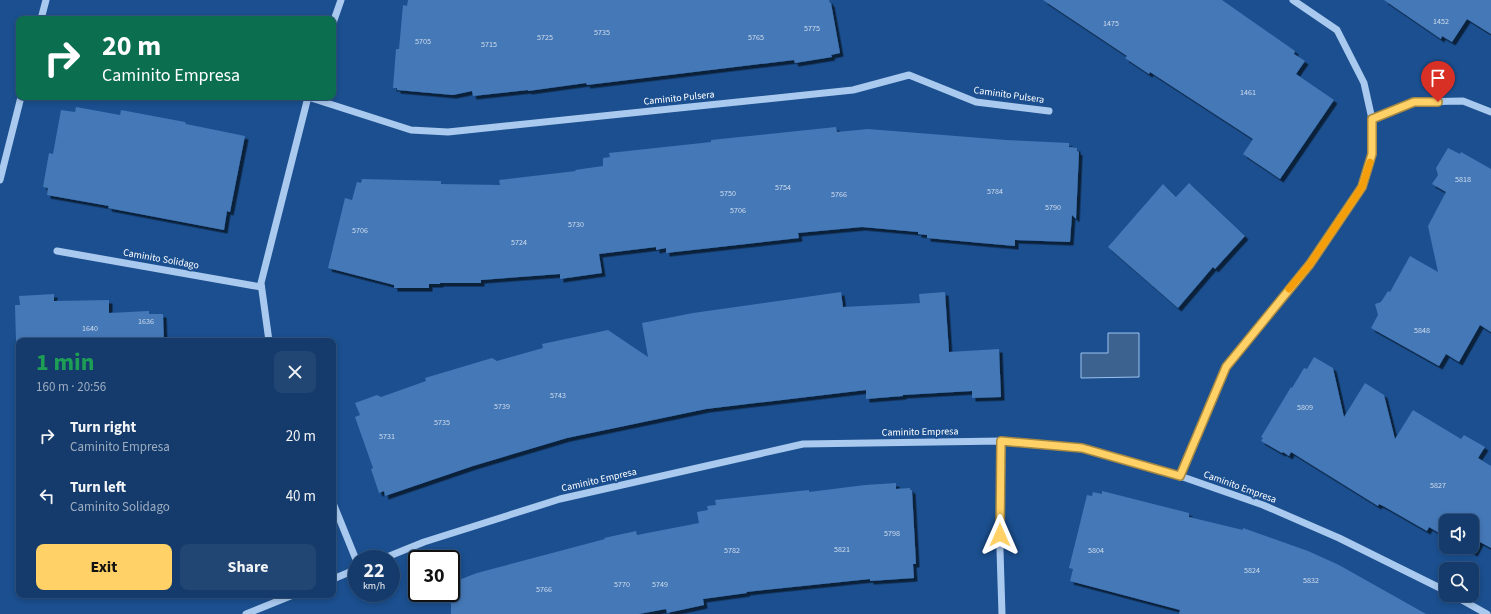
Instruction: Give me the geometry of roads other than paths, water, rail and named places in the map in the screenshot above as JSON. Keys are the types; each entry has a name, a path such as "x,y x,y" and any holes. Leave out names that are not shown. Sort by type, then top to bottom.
{"street":[{"path":"43,16 46,0"},
{"path":"335,16 340,0"},
{"path":"1180,476 1226,367 1310,264 1362,187 1372,154 1372,119 1364,83 1336,30 1293,0"},
{"name":"Caminito Pulsera","path":"317,100 411,130 448,132 853,90 909,75 976,102 1049,111"},
{"path":"0,180 20,100"},
{"path":"269,338 261,283 307,100"},
{"path":"1372,119 1414,102 1463,101 1491,112"},
{"name":"Caminito Solidago","path":"56,251 261,287"},
{"path":"1001,441 1000,550 1002,614"},
{"name":"Caminito Empresa","path":"400,552 424,542 560,499 802,444 1001,441 1082,448 1180,476 1270,508 1339,538 1439,588"},
{"path":"336,510 352,550"},
{"path":"336,578 348,573"},
{"path":"246,614 286,598"},
{"path":"1466,602 1487,614"}],"water":[{"path":"1108,333 1139,333 1139,377 1081,378 1081,353 1108,353"}]}
